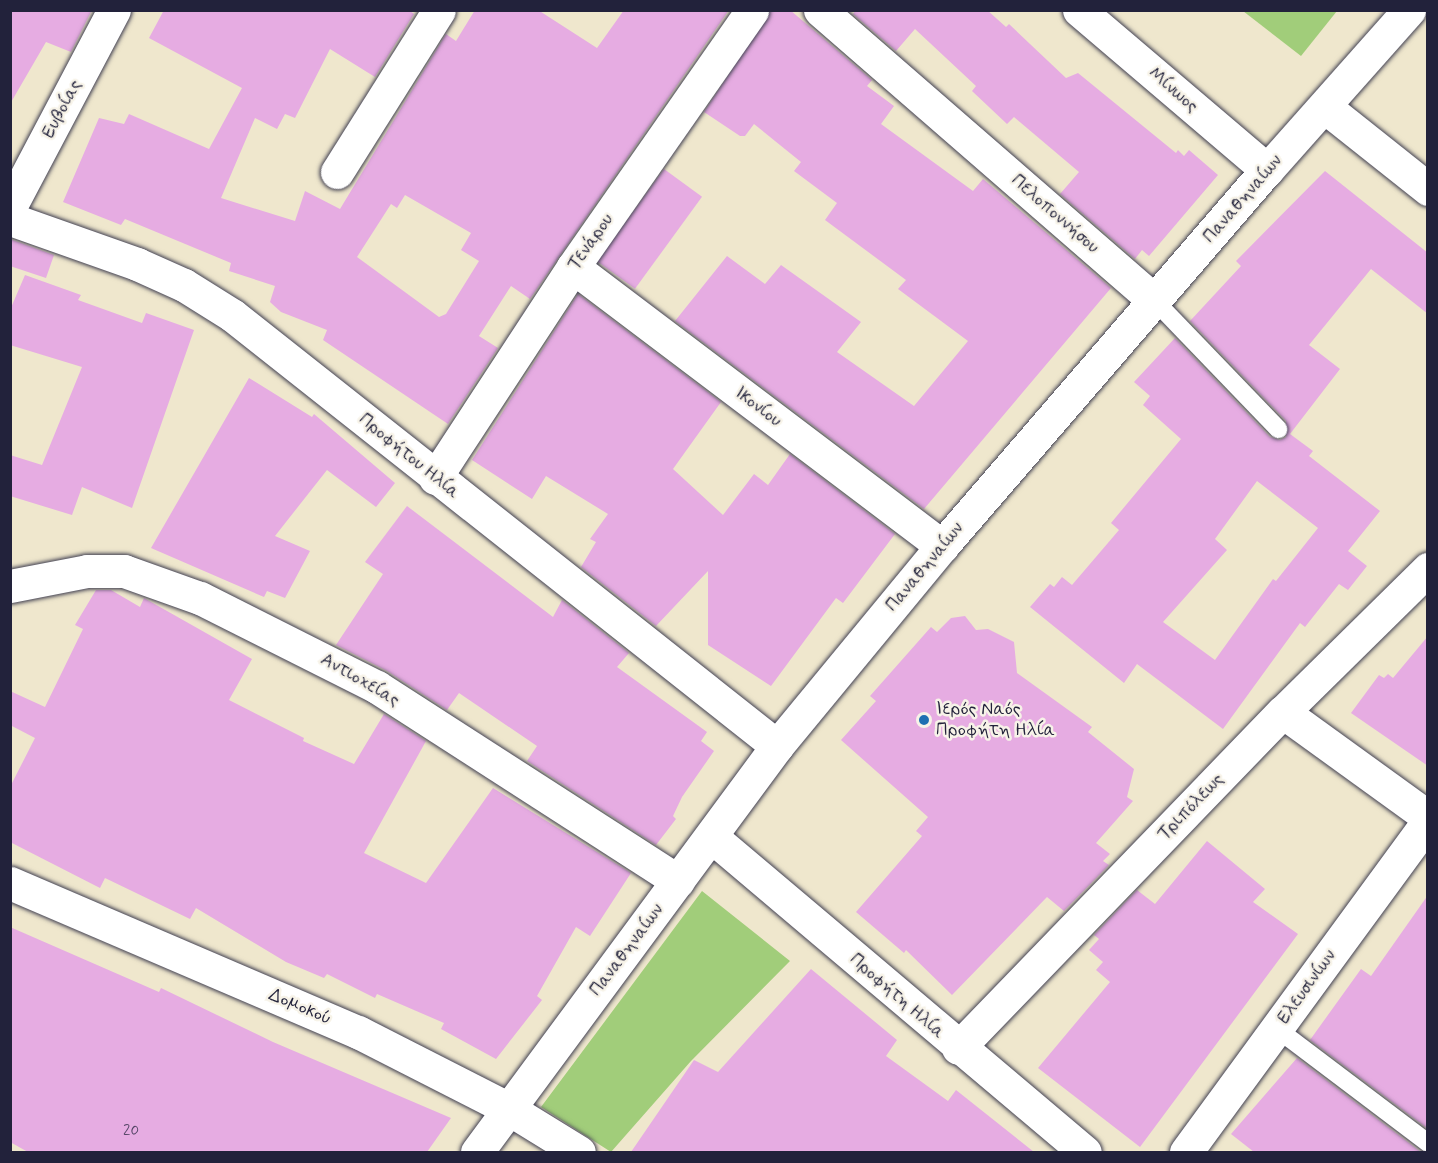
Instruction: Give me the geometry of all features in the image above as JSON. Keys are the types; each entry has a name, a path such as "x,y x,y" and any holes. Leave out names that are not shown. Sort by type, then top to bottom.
{"street":[{"name":"Ευβοίας","path":"10,207 114,10"},
{"path":"337,172 439,10"},
{"name":"Τενάρου","path":"435,478 573,267 752,10"},
{"name":"Πελοποννήσου","path":"820,10 1155,301"},
{"name":"Μίνωος","path":"1079,10 1267,170"},
{"name":"Παναθηναίων","path":"477,1152 712,837 777,746 942,546 1267,170 1409,10"},
{"path":"1325,107 1428,189"},
{"name":"Προφήτου Ηλία","path":"10,219 137,264 184,285 232,315 435,478 777,746"},
{"name":"Ικονίου","path":"573,267 942,546"},
{"name":"Τριπόλεως","path":"958,1048 1283,712 1428,569"},
{"name":"Αντιοχείας","path":"10,586 87,571 124,571 200,598 377,687 678,881"},
{"path":"1283,712 1428,819"},
{"name":"Ελευσινίων","path":"1186,1152 1428,819"},
{"name":"Προφήτη Ηλία","path":"712,837 958,1048 1085,1152"},
{"name":"Δομοκού","path":"10,883 358,1032 508,1108 579,1152"}],"lane":[{"name":"Πελοποννήσου","path":"1155,301 1278,429"},
{"path":"1276,1028 1428,1143"}],"green space":[{"path":"1243,11 1337,11 1301,56"},
{"path":"702,891 790,961 691,1061 611,1152 541,1107"}],"building":[{"path":"10,10 92,10 71,52 46,42 10,104"},
{"path":"164,10 409,10 414,14 375,77 330,49 295,118 285,114 277,129 255,118 221,198 295,221 305,191 340,209 446,34 456,41 475,10 538,10 597,48 624,10 729,10 530,299 511,286 479,336 498,348 448,424 323,340 327,330 281,312 270,302 275,286 229,271 231,263 125,219 121,225 63,202 99,118 124,124 129,114 209,149 242,88 149,38","holes":["405,195 471,233 461,250 479,261 446,314 439,317 357,257 391,204 397,208"]},
{"path":"771,10 790,10 872,80 867,86 894,106 881,124 973,191 983,179 1111,288 924,509 675,321 727,256 765,284 781,265 861,322 837,352 914,406 968,341 898,289 906,280 825,220 837,203 794,171 801,162 754,124 745,136 740,136 704,112"},
{"path":"856,10 987,10 1006,27 1009,24 1066,78 1078,73 1176,153 1178,150 1184,156 1189,150 1218,175 1149,256 1142,250 1135,259 1060,194 1079,172 1014,117 1007,124 972,91 976,86 915,29 896,51 853,14"},
{"path":"664,169 702,197 635,289 597,261"},
{"path":"1325,171 1428,253 1428,314 1371,269 1309,345 1340,369 1290,434 1313,451 1309,456 1380,511 1348,551 1367,566 1348,590 1339,584 1305,627 1300,623 1223,729 1137,664 1124,683 1030,607 1050,584 1054,587 1062,577 1072,585 1119,530 1111,523 1181,439 1143,405 1150,396 1134,382 1175,338 1270,437 1280,440 1286,437 1286,421 1190,321 1241,266 1236,261","holes":["1257,481 1318,528 1276,581 1273,579 1215,660 1163,622 1227,550 1215,539"]},
{"path":"10,239 54,255 46,278 10,266"},
{"path":"25,275 81,295 78,300 142,323 146,313 194,330 132,508 82,487 72,515 10,496 10,455 42,465 82,367 10,345 10,310"},
{"path":"578,294 721,402 673,469 723,515 754,474 768,485 790,454 895,534 843,603 836,598 771,686 708,645 708,571 656,626 581,567 596,542 590,539 608,514 546,476 532,499 472,460"},
{"path":"249,378 312,417 314,414 395,483 376,507 327,470 275,536 310,551 285,598 267,591 264,597 151,548"},
{"path":"407,506 553,617 562,600 629,653 617,667 707,732 701,741 714,751 682,797 673,816 676,819 656,845 527,761 537,746 459,693 447,710 387,671 336,645 383,574 365,562"},
{"path":"96,590 111,590 140,607 144,598 252,659 229,700 304,738 303,741 354,764 384,714 426,741 364,853 426,883 493,788 631,873 590,936 576,927 537,996 542,1000 496,1059 441,1029 444,1023 377,994 375,998 327,974 324,978 286,962 196,908 190,919 105,878 100,888 10,842 10,787 35,738 10,725 10,691 45,707 83,629 75,625"},
{"path":"965,616 976,630 988,629 1014,642 1017,673 1092,727 1088,732 1134,769 1127,797 1133,801 1096,843 1110,854 1103,861 1109,865 1064,911 1047,897 952,995 906,950 904,953 856,912 922,836 916,831 928,817 841,740 876,701 870,696 931,627 937,632 951,618"},
{"path":"1428,636 1428,766 1351,713 1379,675 1384,678 1388,674 1393,678"},
{"path":"1207,841 1265,889 1253,902 1298,934 1140,1147 1038,1068 1110,982 1096,970 1103,962 1089,950 1099,939 1094,935 1137,890 1155,904"},
{"path":"1428,895 1428,1129 1310,1040 1361,969 1371,976"},
{"path":"10,927 159,992 161,988 273,1042 451,1118 427,1152 28,1152 10,1142"},
{"path":"811,969 897,1040 886,1056 948,1101 956,1090 1034,1152 631,1152 694,1060 718,1072"},
{"path":"1297,1058 1421,1152 1254,1152 1231,1134"}],"place":[{"name":"Ιερός Ναός Προφήτη Ηλία","path":"924,720"}]}
